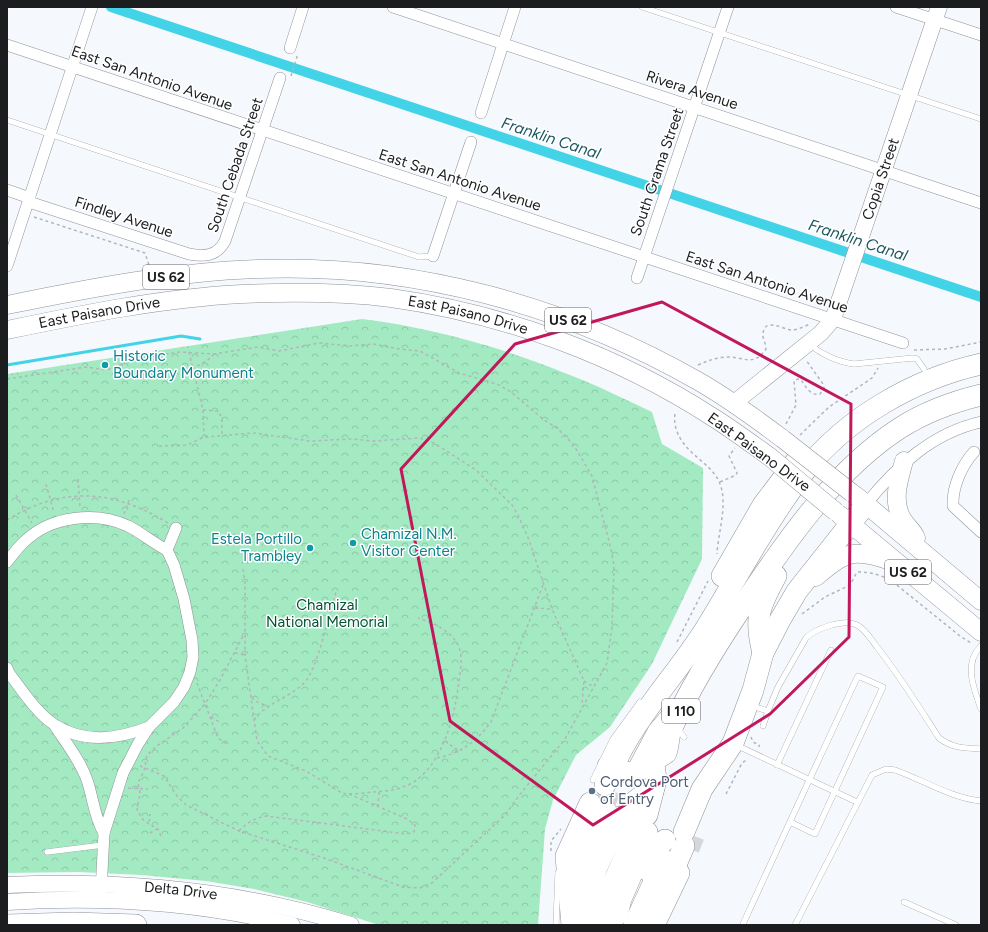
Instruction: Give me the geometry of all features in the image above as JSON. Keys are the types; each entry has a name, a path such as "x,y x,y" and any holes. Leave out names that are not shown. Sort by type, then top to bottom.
{"highway":[{"path":"655,696 743,538 776,485 798,458 825,430 846,413 878,392 924,369 945,361 981,352"},
{"path":"655,696 705,630 781,505 804,472 820,454 851,426 901,394 942,376 981,364"},
{"path":"763,653 758,631 758,617 765,598 804,523 830,488 864,456 900,429 927,412 957,401 981,395"},
{"path":"639,810 702,789 727,748 748,705 763,653 797,591 843,518 859,498"},
{"name":"I 110","path":"587,923 609,893 639,810 656,780 655,760 666,753 670,735 704,665 756,587 804,523"},
{"name":"I 110","path":"615,925 618,907 647,839 621,741 655,696"},
{"path":"654,925 639,810 632,775 638,773 658,732 682,709"},
{"path":"626,925 656,852 639,810"},
{"path":"634,925 639,810"},
{"path":"639,810 640,925"},
{"path":"639,810 647,925"},
{"name":"I 110","path":"587,923 572,879 576,853 639,810"},
{"name":"I 110","path":"587,923 566,856 639,810"},
{"name":"I 110","path":"587,923 587,880 596,852 639,810"},
{"path":"7,925 74,923 136,925"}],"main road":[{"name":"Copia Street","path":"734,403 821,333 833,319 885,170 937,13"},
{"name":"East Paisano Drive","path":"7,305 118,284 210,272 259,269 308,269 369,272 488,294 573,322 653,356 785,431 859,498 981,601"},
{"name":"East Paisano Drive","path":"7,330 142,305 209,297 317,293 382,298 427,304 488,318 544,335 617,365 678,396 714,418 770,457 897,564 981,632"},
{"path":"678,396 695,397 719,410 724,410 734,403"},
{"path":"904,461 897,490 898,509 903,520 914,532 922,552"},
{"path":"789,605 816,578 842,557 863,553 897,564"},
{"name":"Delta Drive","path":"7,885 101,883 168,888 238,897 280,905 351,925"},
{"name":"Delta Drive","path":"7,902 101,900 199,908 292,925"}],"street":[{"path":"290,48 303,7"},
{"name":"Rivera Avenue","path":"393,7 981,203"},
{"path":"481,113 502,43 515,7"},
{"name":"South Grama Street","path":"637,278 728,7"},
{"path":"896,7 937,13 981,35"},
{"path":"7,264 30,200 91,10"},
{"name":"East San Antonio Avenue","path":"7,45 833,319 907,346"},
{"name":"South Cebada Street","path":"210,255 217,252 225,241 263,130 285,78"},
{"path":"433,256 471,142"},
{"name":"Findley Avenue","path":"7,190 30,200 189,254 210,255"},
{"path":"859,498 924,446 946,434 981,422"},
{"path":"977,452 966,461 954,492 953,506 981,532"},
{"path":"7,562 26,540 37,532 58,522 80,518 108,519 121,523 140,533 154,544 167,550 174,565 184,599 192,640 193,656 190,672 184,687 174,702 149,727 128,762 118,785 104,833 101,900"},
{"path":"167,550 176,528"},
{"path":"8,671 37,708 54,725 78,760 86,778 98,823 104,833"},
{"path":"54,725 70,732 88,737 106,739 122,737 149,727"}],"lane":[{"path":"642,7 981,119"},
{"path":"7,120 419,257 433,256"},
{"path":"809,343 818,351 847,363 854,364 913,358 917,359 924,369"},
{"path":"763,726 778,687 806,638 812,632 845,622 856,624 867,633 891,664 938,738 956,748 981,749"},
{"path":"981,646 976,653 972,666 971,677 981,709"},
{"path":"777,766 831,650"},
{"path":"743,925 809,780 858,676 883,687 815,834 790,822"},
{"path":"748,705 768,711"},
{"path":"682,709 680,732 684,737"},
{"path":"727,748 777,766 857,802"},
{"path":"795,925 872,775 886,769 908,775 953,794 971,800 981,801"},
{"path":"47,852 103,845"},
{"path":"558,870 587,923"},
{"path":"904,902 956,925"}],"path":[{"path":"285,78 297,57"},
{"path":"25,214 145,253 150,267"},
{"path":"697,366 716,358 731,357 756,360 766,349 763,337 765,329 769,325 774,324 785,330 794,330 812,323 816,314"},
{"path":"907,346 945,349 981,342"},
{"path":"7,379 86,367 107,370 134,359 189,352 214,354 258,347 279,351 320,343 350,346 374,344 420,351 459,373 497,384 511,392 544,420 557,428 573,444 592,476 614,566 612,627 609,656 565,740 521,792 505,816 426,887 412,889 324,858 239,831 186,805 177,796 164,776 128,762"},
{"path":"189,352 203,410 204,437"},
{"path":"192,369 208,360 214,354"},
{"path":"785,431 796,405 794,381 798,379 801,380 812,394 815,395 820,394 824,388 823,384 805,359"},
{"path":"203,410 218,411 221,414 222,435"},
{"path":"675,414 675,426 682,443 713,472 720,482 724,504 716,559"},
{"path":"159,446 187,445 204,437 254,433 310,441 351,439 373,441 419,438 434,443 476,470 512,505 518,515 529,540 552,609 584,681 582,706"},
{"path":"720,482 736,475 737,473 729,456 733,451"},
{"path":"78,479 80,518"},
{"path":"46,484 58,522"},
{"path":"16,496 37,532"},
{"path":"7,520 24,510 50,500 79,496 100,496 128,502 155,515 176,528"},
{"path":"239,831 247,823 266,816 406,834 414,832 415,825 412,822 378,806 333,789 306,771 268,756 258,741 254,720 246,655 245,582 243,569"},
{"path":"676,645 709,579"},
{"path":"436,758 454,755 462,750 484,731 491,722 543,585"},
{"path":"254,720 267,706 297,689 309,676 336,592"},
{"path":"535,608 552,609"},
{"path":"348,794 403,787 413,782 436,758 445,740 457,694 461,653 455,640 446,632 433,623 418,618"},
{"path":"161,836 158,828 140,817 138,810 138,783 145,768 145,760 150,751 183,728 205,704 235,653 245,632"},
{"path":"235,653 246,655"},
{"path":"190,672 194,675 218,738 227,744"},
{"path":"584,681 590,685 595,684"},
{"path":"251,696 255,701 267,706"},
{"path":"211,717 221,723"},
{"path":"445,740 456,749 462,750"},
{"path":"118,785 132,790 148,789"},
{"path":"378,806 379,791"},
{"path":"149,823 150,814"},
{"path":"150,832 158,828"}],"highlighted area":[{"path":"662,302 851,404 849,637 770,714 593,825 450,721 401,469 515,344"}],"green space":[{"name":"Chamizal National Memorial","path":"362,319 418,328 473,342 554,368 598,387 652,412 662,444 703,468 702,559 652,664 610,727 576,755 553,800 545,829 538,925 379,925 307,902 254,889 206,881 141,875 79,872 7,873 7,374"}],"waterway":[{"name":"Franklin Canal","path":"111,7 981,297"},
{"path":"7,365 181,336 200,339"}],"tunnel":[{"path":"602,809 612,788"},
{"path":"689,849 694,836"}],"place":[{"name":"Historic Boundary Monument","path":"105,365"},
{"name":"Chamizal N.M. Visitor Center","path":"353,543"},
{"name":"Estela Portillo Trambley","path":"310,548"},
{"name":"Cordova Port of Entry","path":"592,791"}]}
